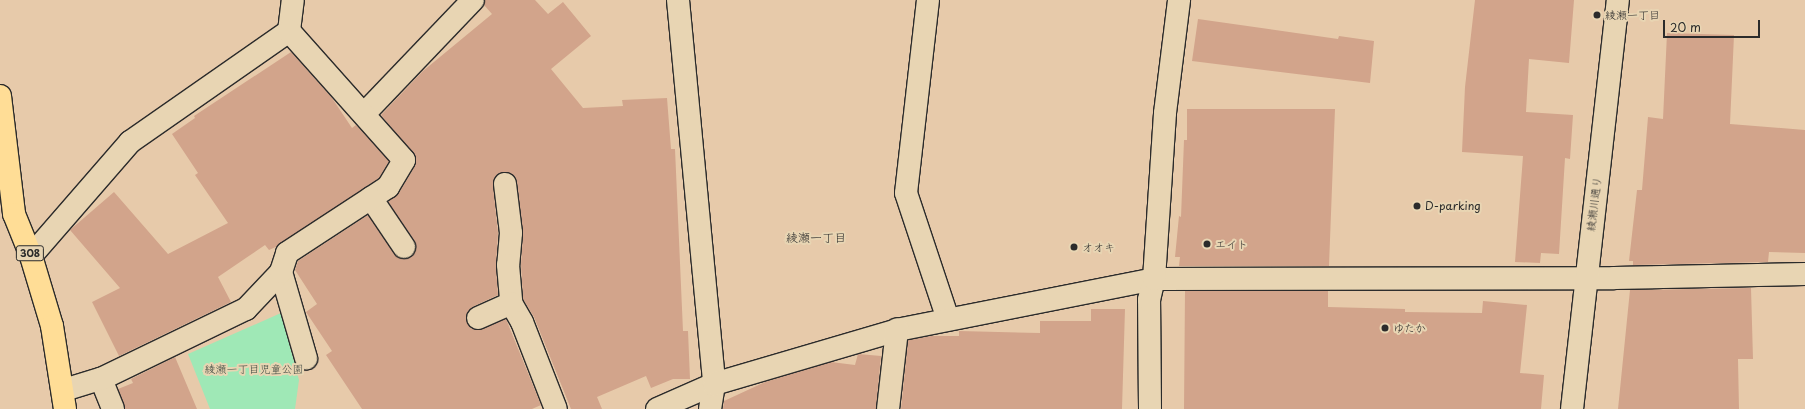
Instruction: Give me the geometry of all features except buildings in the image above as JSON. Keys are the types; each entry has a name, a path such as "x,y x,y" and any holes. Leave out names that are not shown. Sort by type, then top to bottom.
{"main road":[{"name":"308","path":"0,96 14,214 31,256 52,326 64,399"}],"street":[{"path":"31,256 130,142 289,31 293,0"},
{"path":"365,114 473,0"},
{"path":"678,0 714,384 710,409"},
{"path":"928,0 906,193 948,319"},
{"path":"1150,409 1149,300 1154,279 1165,113 1179,0"},
{"name":"綾瀬川通り","path":"1572,409 1618,0"},
{"path":"64,399 101,379 246,309 281,272 287,253 388,187 404,160 365,114 289,31"},
{"path":"505,184 511,233 508,265 511,303 522,322 556,409"},
{"path":"372,198 404,247"},
{"path":"281,272 306,358"},
{"path":"657,409 714,384 897,330 1154,279 1586,278 1805,274"},
{"path":"478,318 511,303"},
{"path":"888,409 897,330"},
{"path":"101,379 113,409"}],"green space":[{"name":"綾瀬一丁目児童公園","path":"281,313 299,380 295,409 210,409 188,354"}],"place":[{"name":"綾瀬一丁目","path":"1597,15"},
{"name":"D-parking","path":"1417,206"},
{"name":"エイト","path":"1207,244"},
{"name":"オオキ","path":"1074,247"},
{"name":"ゆたか","path":"1385,328"}],"district":[{"name":"綾瀬一丁目","path":"816,238"}]}
